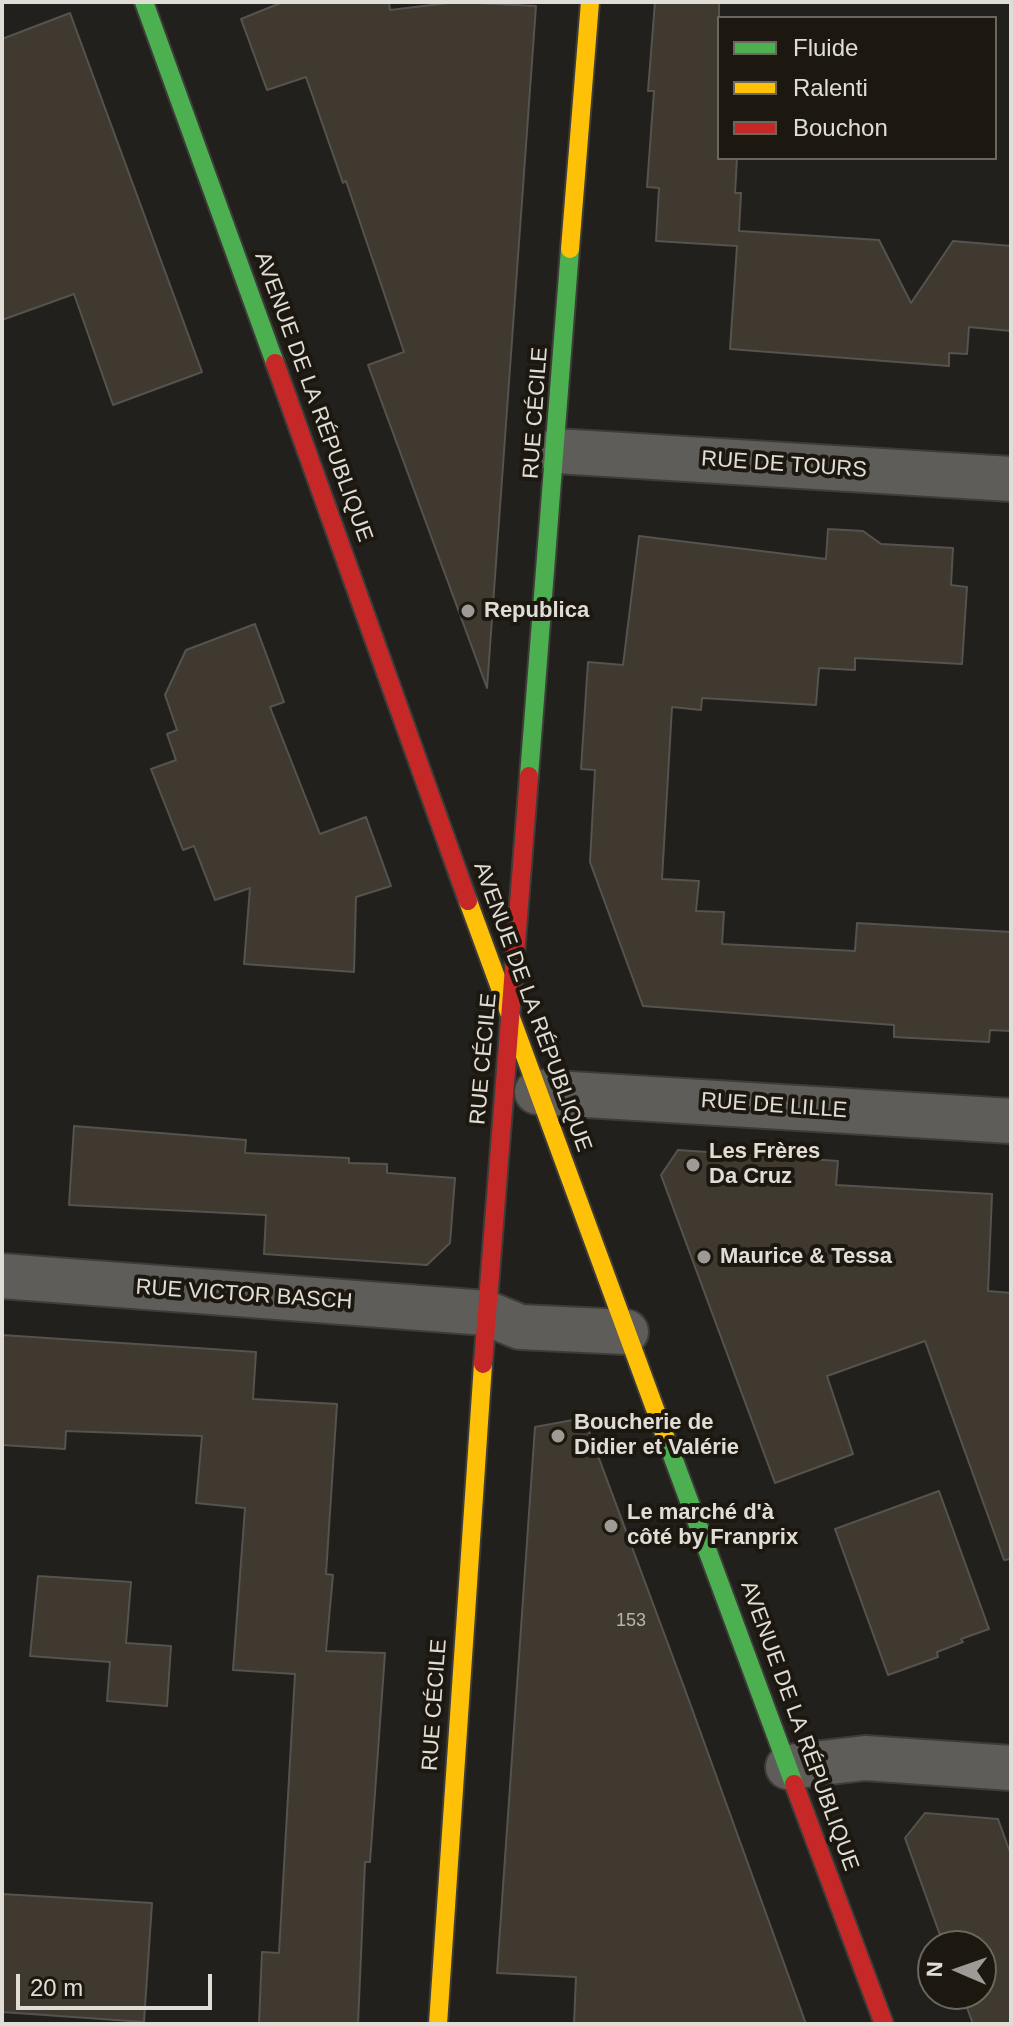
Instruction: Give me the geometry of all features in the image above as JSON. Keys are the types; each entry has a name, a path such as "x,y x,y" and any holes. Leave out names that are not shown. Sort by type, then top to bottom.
{"main road":[{"name":"AVENUE DE LA RÉPUBLIQUE","path":"144,2 403,714 511,1024 884,2024"},
{"name":"RUE CÉCILE","path":"438,2024 486,1313 557,451 590,2"}],"street":[{"name":"RUE DE TOURS","path":"557,451 1011,479"},
{"name":"RUE DE LILLE","path":"537,1092 1011,1121"},
{"name":"RUE VICTOR BASCH","path":"2,1276 486,1313 520,1327 626,1332"},
{"path":"788,1767 865,1758 1011,1768"}],"building":[{"path":"283,2 389,2 390,10 457,2 536,6 487,688 368,365 404,352 346,181 343,183 306,77 267,90 241,19"},
{"path":"655,2 719,2 717,160 737,160 735,193 741,193 739,231 879,240 911,303 953,241 1011,246 1011,331 969,327 967,354 949,353 949,366 730,349 737,246 656,241 659,188 647,187 654,91 648,91"},
{"path":"70,13 202,372 113,405 74,294 2,320 2,39"},
{"path":"828,529 863,531 881,544 953,548 951,585 967,587 962,664 855,658 855,670 819,668 816,705 702,698 701,710 672,707 662,879 699,881 696,911 724,912 722,944 855,951 857,923 1011,932 1011,1031 990,1030 989,1042 894,1037 894,1025 643,1006 590,862 595,770 581,769 588,662 623,665 639,536 826,559"},
{"path":"255,624 284,702 270,707 320,834 366,817 391,886 356,897 354,972 244,964 250,888 215,900 194,846 183,850 151,769 176,760 167,734 177,730 165,695 186,650"},
{"path":"74,1126 246,1140 245,1153 349,1158 349,1163 387,1164 387,1173 455,1178 450,1243 427,1265 264,1254 266,1215 69,1205"},
{"path":"678,1150 838,1161 836,1185 992,1194 988,1291 1011,1293 1011,1559 1004,1560 925,1341 827,1376 853,1454 775,1483 661,1175"},
{"path":"2,1335 256,1352 253,1399 337,1404 326,1574 333,1575 326,1651 385,1653 370,1862 365,1862 358,2024 259,2024 262,1952 279,1953 295,1674 233,1670 245,1508 196,1503 202,1436 66,1431 65,1449 2,1445"},
{"path":"584,1418 806,2024 574,2024 576,1977 497,1973 535,1427"},
{"path":"939,1491 989,1629 937,1652 938,1657 888,1675 835,1529"},
{"path":"38,1576 131,1582 126,1643 171,1646 167,1706 107,1701 110,1662 30,1656"},
{"path":"925,1813 998,1819 1011,1855 1011,2024 973,2024 968,2010 997,2010 997,1930 938,1930 905,1838"},
{"path":"2,1894 152,1903 144,2022 2,2012"}],"traffic: fast":[{"path":"144,2 275,363"},
{"path":"529,776 570,249"},
{"path":"665,1436 794,1784"}],"traffic: slow":[{"path":"570,249 590,2"},
{"path":"468,901 665,1436"},
{"path":"438,2024 483,1364"}],"traffic: jam":[{"path":"275,363 468,901"},
{"path":"483,1364 529,776"},
{"path":"794,1784 884,2024"}],"place":[{"name":"Republica","path":"468,611"},
{"name":"Les Frères Da Cruz","path":"693,1165"},
{"name":"Maurice & Tessa","path":"704,1257"},
{"name":"Boucherie de Didier et Valérie","path":"558,1436"},
{"name":"Le marché d'à côté by Franprix","path":"611,1526"}]}
